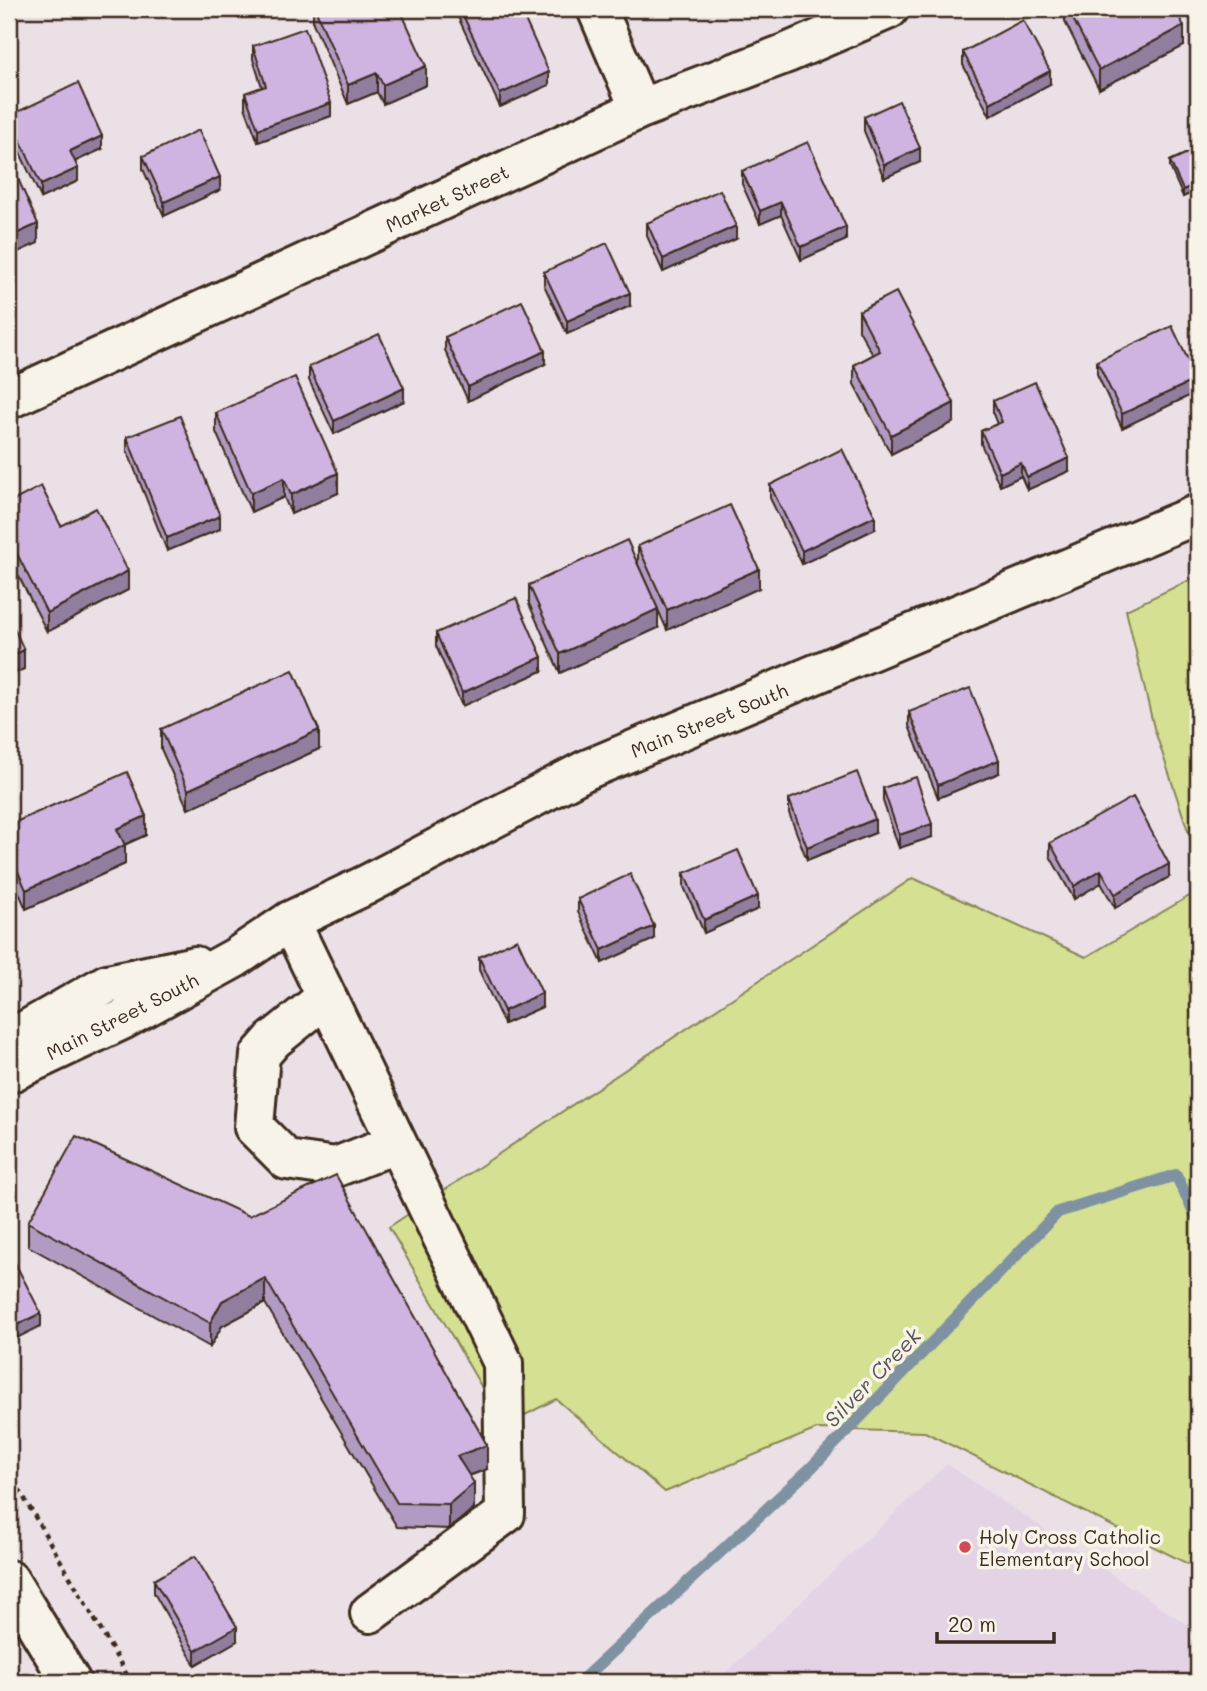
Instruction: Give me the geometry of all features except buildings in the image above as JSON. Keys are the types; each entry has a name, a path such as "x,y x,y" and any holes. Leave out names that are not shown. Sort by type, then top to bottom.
{"main road":[{"path":"597,9 640,109"},
{"name":"Market Street","path":"9,399 640,109 787,53 889,9"},
{"name":"Main Street South","path":"9,1073 124,1019 235,958 290,921 366,885 586,770 1198,514"},
{"path":"290,921 503,1363 505,1514 370,1613"},
{"name":"Main Street South","path":"9,1040 107,984 235,958"},
{"path":"326,997 273,1040 260,1055 254,1127 287,1160 335,1167 397,1143"},
{"path":"9,1580 71,1682"}],"path":[{"path":"9,1472 131,1682"}],"shaded area":[{"name":"Holy Cross Catholic Elementary School","path":"947,1464 1198,1632 1198,1682 716,1682"}],"green space":[{"path":"1198,576 1198,861 1154,728 1126,610"},
{"path":"913,878 1086,957 1198,891 1198,1569 925,1432 817,1429 665,1492 556,1399 504,1426 389,1227"}],"waterway":[{"name":"Silver Creek","path":"580,1682 812,1467 1058,1212 1176,1175 1198,1220"}],"place":[{"name":"Holy Cross Catholic Elementary School","path":"965,1547"}]}
